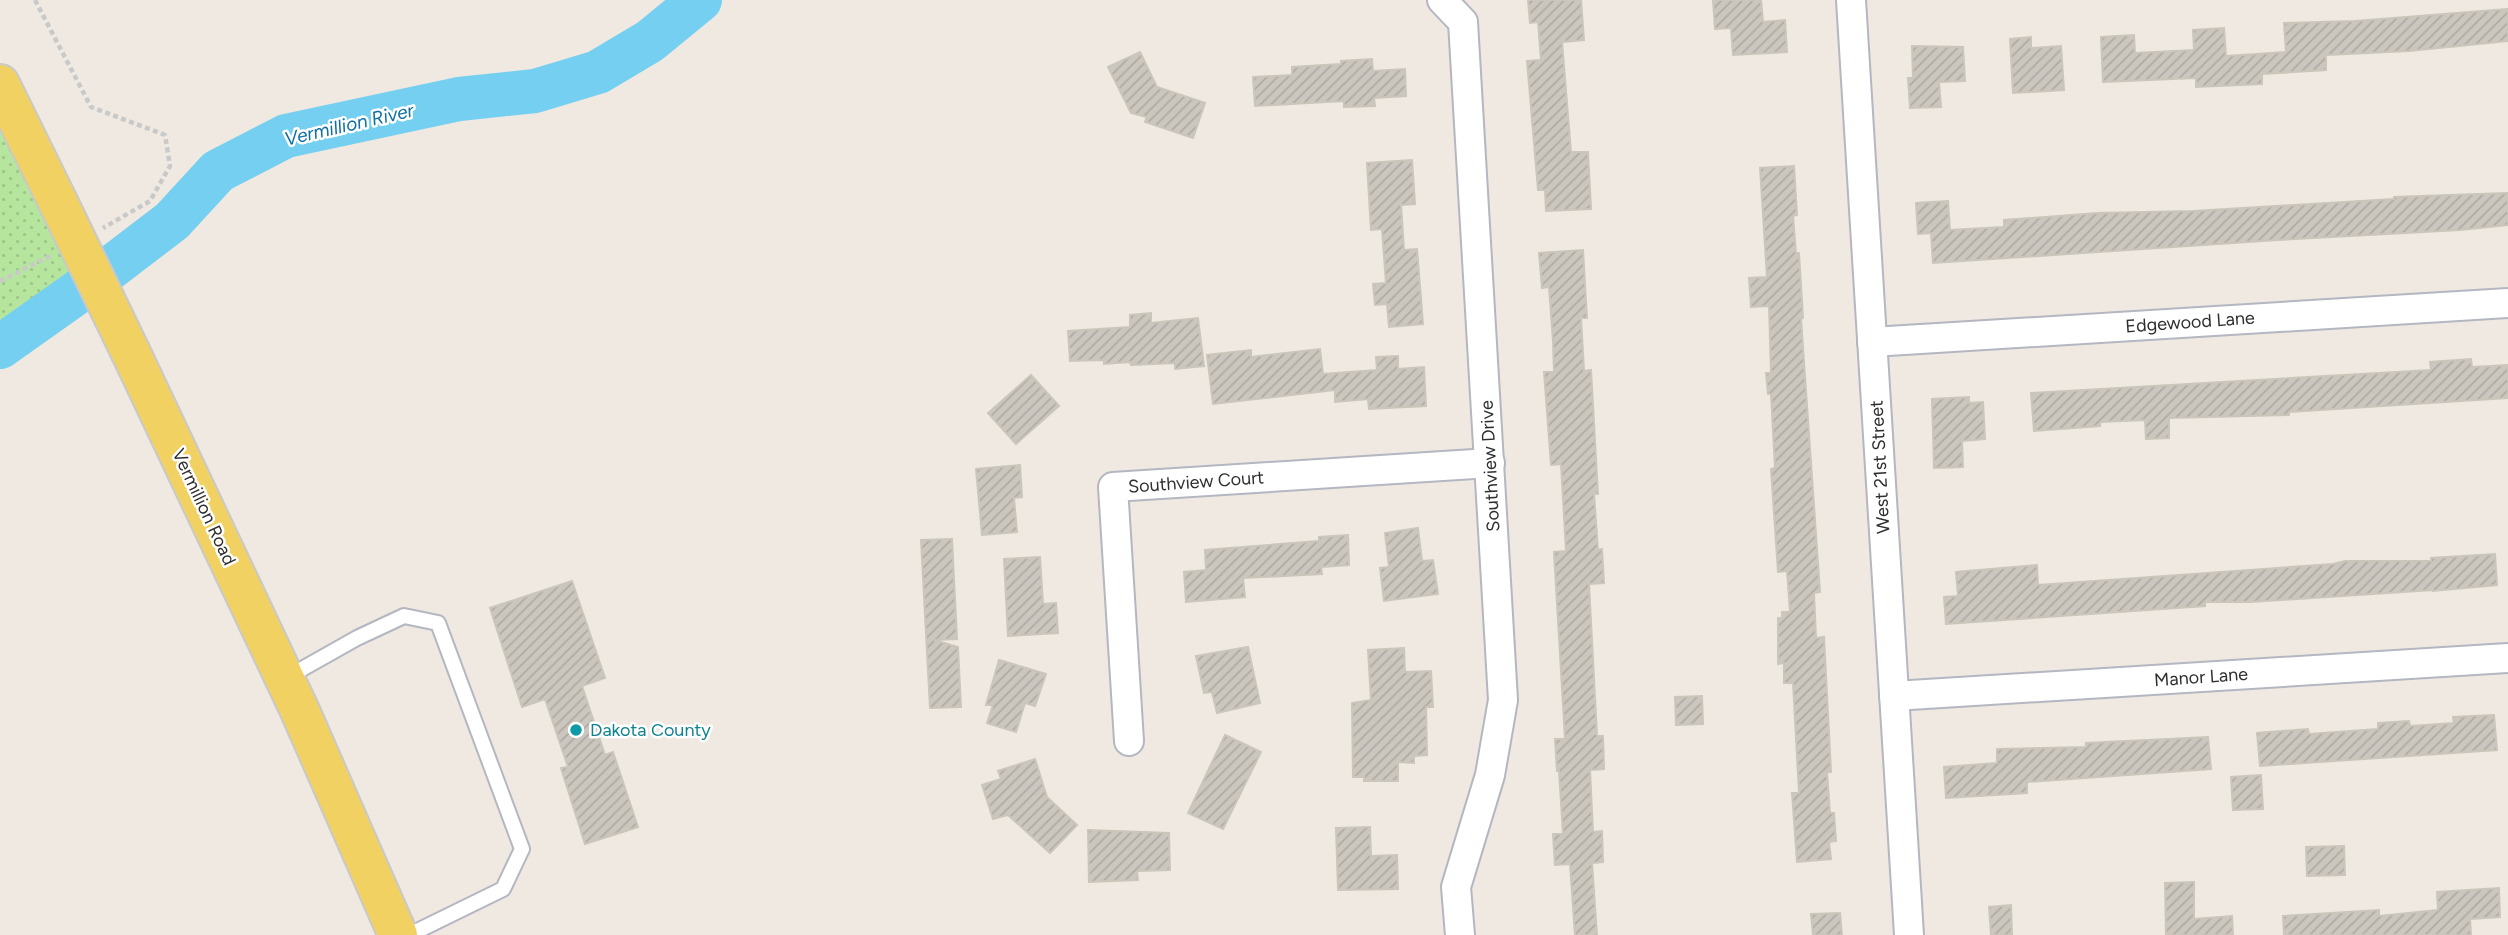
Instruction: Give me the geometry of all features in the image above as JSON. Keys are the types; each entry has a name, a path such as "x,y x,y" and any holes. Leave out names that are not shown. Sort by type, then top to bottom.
{"main road":[{"name":"Vermillion Road","path":"0,84 285,679 398,935"}],"street":[{"name":"Southview Drive","path":"1442,0 1463,22 1503,700 1490,775 1456,887 1460,935"},
{"name":"West 21st Street","path":"1851,0 1909,935"},
{"name":"Edgewood Lane","path":"1872,342 2508,303"},
{"name":"Southview Court","path":"1129,741 1113,487 1490,463"},
{"name":"Manor Lane","path":"1894,696 2508,658"}],"lane":[{"path":"285,679 357,638 404,616 438,623 522,849 503,889 409,935"}],"path":[{"path":"35,0 92,107 166,135 170,166 150,201 102,229"},
{"path":"0,281 57,252"}],"green space":[{"path":"0,84 96,279 0,347"}],"building":[{"path":"1528,0 1581,0 1584,40 1562,42 1571,152 1588,152 1591,209 1546,211 1545,190 1538,190 1527,61 1541,60 1538,22 1530,23"},
{"path":"1713,0 1761,0 1763,22 1785,20 1787,52 1733,55 1731,28 1715,29"},
{"path":"2508,9 2508,41 2409,51 2326,55 2326,70 2262,74 2262,84 2196,87 2196,78 2103,82 2101,37 2134,35 2135,53 2194,50 2193,30 2224,28 2226,56 2286,52 2284,23 2355,21"},
{"path":"2031,37 2031,48 2061,46 2064,90 2013,93 2010,39"},
{"path":"1912,46 1963,47 1965,81 1939,82 1941,107 1910,108 1908,78 1913,78"},
{"path":"1140,52 1157,87 1205,103 1193,138 1145,122 1147,117 1131,113 1108,67"},
{"path":"1372,59 1373,71 1405,69 1406,96 1374,98 1375,106 1344,107 1344,101 1255,106 1253,77 1292,75 1292,67"},
{"path":"1412,160 1415,204 1401,205 1404,250 1417,249 1423,324 1389,327 1387,304 1375,305 1373,284 1386,283 1382,229 1371,230 1367,163"},
{"path":"1794,166 1797,215 1793,216 1796,253 1799,253 1820,592 1814,593 1816,638 1824,637 1831,772 1827,772 1830,813 1834,813 1836,841 1829,842 1831,859 1797,862 1792,793 1799,793 1793,683 1784,683 1784,663 1778,664 1778,618 1782,618 1782,612 1790,612 1787,571 1778,572 1771,469 1775,468 1771,394 1768,394 1766,373 1771,373 1769,306 1751,307 1749,278 1767,277 1760,168"},
{"path":"2508,193 2508,225 1933,263 1931,233 1918,234 1916,203 1948,201 1950,230 2004,227 2004,220 2098,213 2193,211 2394,197"},
{"path":"1583,250 1587,318 1581,318 1584,371 1591,370 1598,494 1594,494 1598,550 1602,549 1604,583 1589,584 1597,736 1603,736 1604,769 1590,770 1593,832 1602,831 1603,862 1592,863 1597,935 1575,935 1570,864 1555,865 1553,834 1563,834 1555,739 1565,739 1554,552 1566,551 1561,464 1551,465 1544,372 1554,372 1553,341 1549,287 1542,288 1539,253"},
{"path":"1151,313 1151,323 1198,318 1204,366 1175,369 1175,363 1131,365 1130,362 1104,364 1104,360 1070,361 1068,331 1130,327 1130,315"},
{"path":"1320,349 1323,374 1377,370 1376,357 1398,356 1398,369 1424,367 1426,406 1369,409 1368,399 1335,402 1335,390 1213,404 1207,355 1251,350 1251,357"},
{"path":"2471,359 2472,367 2508,365 2508,398 2289,412 2289,415 2169,418 2169,438 2146,439 2145,420 2100,422 2100,426 2034,431 2031,393 2431,370 2430,362"},
{"path":"1031,375 1059,406 1016,444 988,413"},
{"path":"1969,397 1969,403 1983,402 1985,439 1962,441 1963,467 1934,468 1932,399"},
{"path":"1020,465 1022,497 1014,498 1017,532 982,535 976,469"},
{"path":"1418,528 1422,561 1433,560 1438,594 1384,601 1380,568 1389,567 1385,533"},
{"path":"1348,535 1349,565 1321,567 1322,574 1243,578 1245,597 1186,602 1184,572 1206,570 1205,550 1319,541 1319,537"},
{"path":"952,539 957,639 934,640 958,647 961,707 930,708 921,540"},
{"path":"2495,554 2497,585 2251,602 2205,602 2205,606 1946,624 1944,597 1958,596 1956,572 2037,565 2038,585 2345,561 2431,561 2431,558"},
{"path":"1040,557 1043,604 1056,603 1058,633 1008,636 1004,559"},
{"name":"Dakota County","path":"572,581 605,678 582,686 605,755 613,752 638,827 585,844 561,768 568,767 545,699 522,707 490,608"},
{"path":"1248,647 1260,703 1217,713 1212,692 1204,693 1196,656"},
{"path":"1404,648 1405,672 1431,671 1433,707 1426,707 1427,755 1414,756 1414,763 1398,762 1398,781 1364,781 1364,777 1353,777 1352,703 1371,700 1368,650"},
{"path":"999,660 1046,674 1035,706 1025,703 1016,732 987,723 993,705 986,705"},
{"path":"1702,696 1703,724 1676,725 1675,697"},
{"path":"2494,715 2497,750 2260,766 2257,733 2308,729 2309,734 2378,729 2378,723 2409,721 2410,726 2454,723 2453,717"},
{"path":"1225,735 1261,752 1223,829 1188,813"},
{"path":"2208,737 2211,769 2027,782 2027,793 1946,798 1944,767 1997,763 1997,749 2086,747 2086,743"},
{"path":"1035,759 1047,797 1077,825 1050,853 1008,815 993,819 982,785 1001,779 998,771"},
{"path":"2261,775 2263,809 2233,810 2231,777"},
{"path":"1370,827 1371,856 1397,855 1398,889 1338,890 1336,828"},
{"path":"1088,830 1169,833 1170,870 1137,871 1138,880 1089,882"},
{"path":"2344,846 2345,875 2307,876 2306,847"},
{"path":"2194,882 2194,919 2232,916 2233,935 2166,935 2165,883"},
{"path":"2499,888 2500,917 2470,919 2471,935 2284,935 2283,916 2379,910 2379,916 2438,910 2437,892"},
{"path":"2011,905 2012,935 1991,935 1989,907"},
{"path":"1840,913 1842,935 1813,935 1811,914"}],"waterway":[{"name":"Vermillion River","path":"0,347 172,221 218,171 286,136 459,99 535,91 598,72 650,41 700,0"}],"place":[{"name":"Dakota County","path":"576,730"}]}
